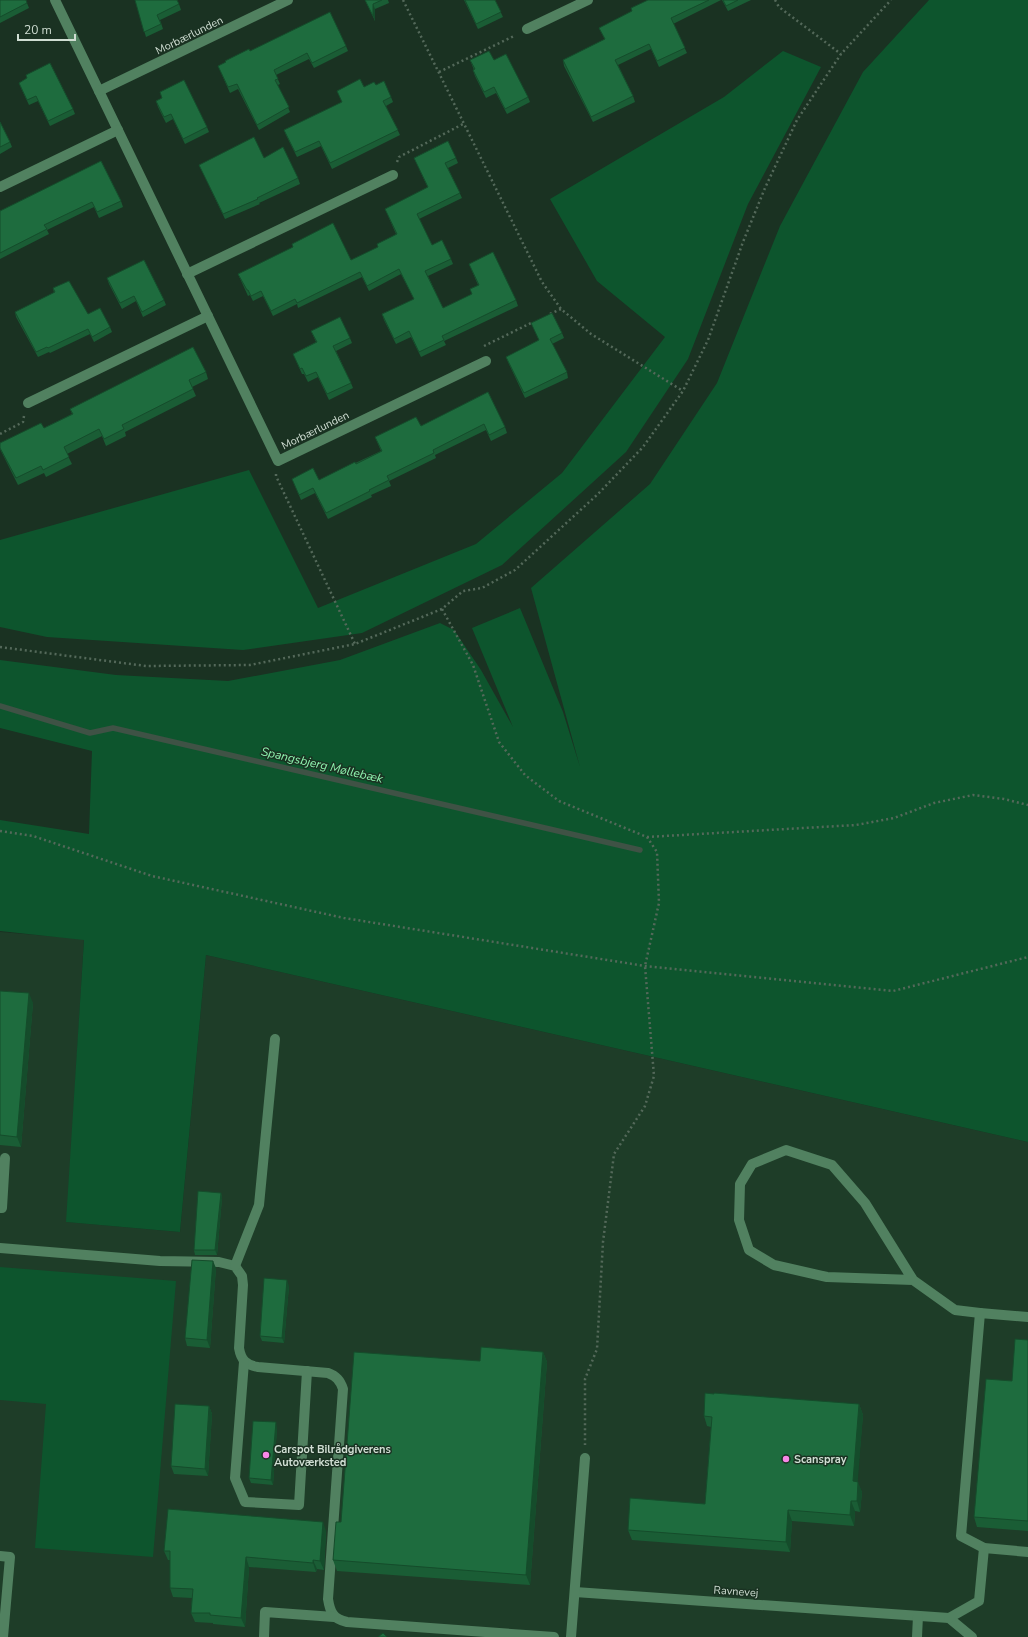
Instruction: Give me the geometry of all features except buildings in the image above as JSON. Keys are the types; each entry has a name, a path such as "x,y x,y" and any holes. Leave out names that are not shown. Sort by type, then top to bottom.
{"street":[{"name":"Morbærlunden","path":"55,0 278,461 486,361"},
{"name":"Morbærlunden","path":"99,91 288,0"},
{"path":"527,29 588,0"},
{"path":"0,186 118,130"},
{"path":"187,274 392,175"},
{"path":"28,403 208,316"},
{"path":"235,1266 259,1205 275,1039"},
{"path":"913,1280 827,1277 774,1265 749,1250 739,1220 740,1184 752,1164 786,1150 832,1165 865,1203 913,1280 955,1310 1028,1317"},
{"path":"0,1208 2,1208 5,1158"},
{"path":"0,1248 160,1261 219,1262 235,1266 242,1276 243,1285 239,1348 240,1355 244,1362 250,1366 328,1373 336,1376 343,1389 328,1599 330,1609 334,1617"},
{"path":"980,1313 961,1536 984,1548 1028,1552"},
{"path":"244,1362 235,1478 245,1502 299,1505 307,1371"},
{"path":"571,1637 585,1458"},
{"path":"972,1637 949,1618 979,1601 984,1548"},
{"path":"0,1556 10,1557 3,1637"},
{"name":"Ravnevej","path":"574,1592 949,1618"},
{"path":"264,1637 265,1612 334,1617 347,1622 554,1637"},
{"path":"917,1637 918,1616"}],"path":[{"path":"403,0 465,123 542,282 561,309 591,334 683,391"},
{"path":"775,0 779,7 842,54"},
{"path":"0,647 146,666 250,665 355,644 442,609 463,591 482,588 515,570 531,557 598,494 643,447 683,391 708,340 744,242 774,167 797,120 842,54 891,0"},
{"path":"439,72 527,29"},
{"path":"392,175 399,157 465,123"},
{"path":"547,315 561,309"},
{"path":"486,361 479,348 534,322"},
{"path":"0,434 23,422 28,403"},
{"path":"278,461 276,476 355,644"},
{"path":"442,609 474,665 500,742 525,775 559,800 647,837 856,825 894,818 934,803 973,795 1004,799 1028,805"},
{"path":"0,831 33,836 152,876 344,918 645,966 892,991 1028,958"},
{"path":"585,1458 585,1379 597,1349 603,1242 614,1154 645,1106 654,1076 645,966 659,903 657,852 647,837"}],"shaded area":[{"path":"0,932 84,939 67,1222 180,1232 206,955 1028,1142 1028,1637 0,1637"}],"green space":[{"path":"929,0 1028,0 1028,1142 206,955 180,1232 66,1222 84,940 0,931 0,820 89,834 92,751 0,728 0,660 116,675 228,681 340,660 440,623 454,630 481,670 513,727 472,628 520,608 563,712 580,767 531,588 650,484 717,383 780,226 863,72"},
{"path":"783,51 821,67 748,204 688,359 626,452 502,565 362,633 243,650 47,637 0,627 0,540 249,470 318,608 476,544 562,473 665,337 597,281 550,199 724,97"},
{"path":"0,1267 176,1281 153,1557 35,1548 46,1404 0,1400"}],"waterway":[{"name":"Spangsbjerg Møllebæk","path":"0,706 90,733 113,728 640,850"}],"place":[{"name":"Carspot Bilrådgiverens Autoværksted","path":"266,1455"},
{"name":"Scanspray","path":"786,1459"}]}
